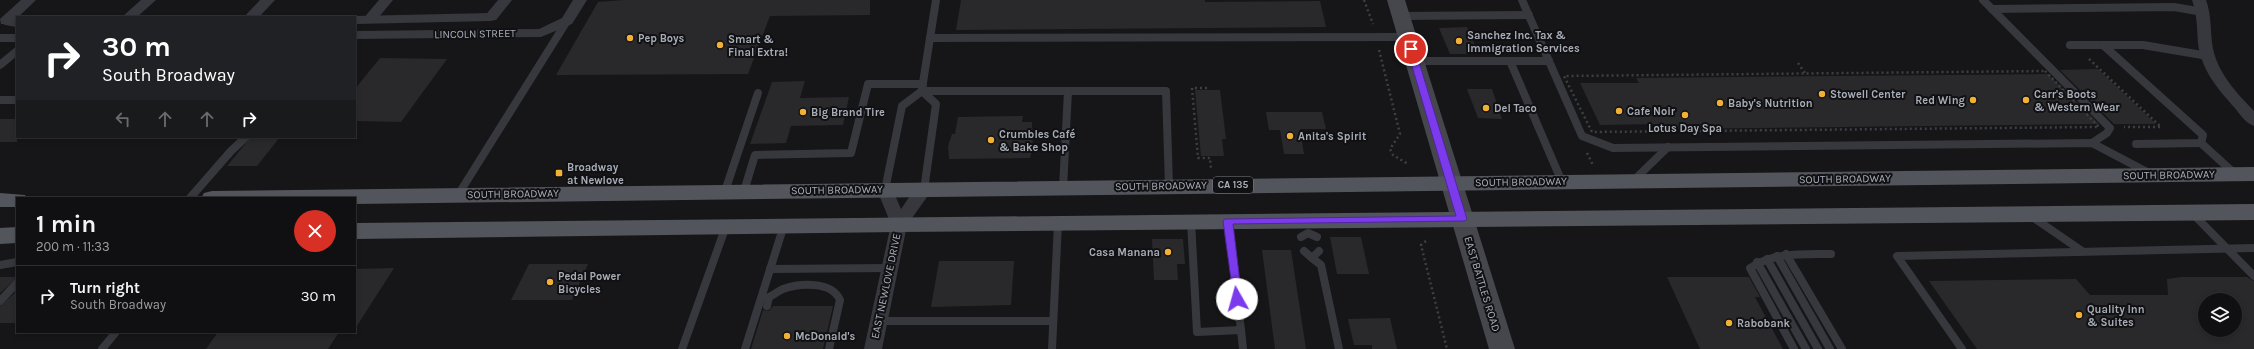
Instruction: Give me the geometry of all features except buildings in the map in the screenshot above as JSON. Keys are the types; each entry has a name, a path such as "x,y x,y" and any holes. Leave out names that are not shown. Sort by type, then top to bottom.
{"main road":[{"name":"SOUTH BROADWAY","path":"294,197 2245,174"},
{"path":"0,200 16,200"},
{"path":"356,231 1228,221 1308,232 1462,219 2254,212"},
{"path":"0,236 16,236"}],"street":[{"path":"11,22 7,18 30,0"},
{"path":"130,16 149,0"},
{"path":"252,16 268,0"},
{"path":"369,20 386,0"},
{"path":"491,17 505,0"},
{"path":"568,21 580,0"},
{"path":"2201,6 2208,56 2215,72 2229,93 2252,117"},
{"name":"EAST BATTLES ROAD","path":"1398,8 1502,349"},
{"name":"LINCOLN STREET","path":"356,35 541,33 568,21"},
{"path":"0,38 16,38"},
{"name":"EAST NEWLOVE DRIVE","path":"885,190 899,224"},
{"name":"EAST NEWLOVE DRIVE","path":"873,349 899,224 924,190"}],"lane":[{"path":"885,190 902,106 922,88 936,0"},
{"path":"1522,0 1582,136 1613,148 2092,143 2153,175"},
{"path":"1983,0 2110,128 2107,133 2092,143"},
{"path":"2151,0 2156,7"},
{"path":"1992,9 2201,6"},
{"path":"1398,8 1529,15"},
{"path":"356,20 491,17"},
{"path":"458,195 568,21"},
{"path":"930,38 1407,37"},
{"path":"2070,45 2143,45 2208,56"},
{"path":"2103,45 2203,135 2201,143"},
{"path":"0,65 16,52"},
{"path":"1415,61 1549,61"},
{"path":"1510,61 1562,182"},
{"path":"734,191 755,155 851,153 868,84 922,88 1068,91 1166,91 1169,186"},
{"path":"922,88 936,104 924,190"},
{"path":"1063,188 1068,91"},
{"path":"734,191 758,94"},
{"path":"0,100 16,100"},
{"path":"191,197 231,151 245,138"},
{"path":"2136,144 2201,143 2245,174"},
{"path":"1633,181 1668,148"},
{"path":"2192,213 2254,276"},
{"path":"2028,214 2082,251"},
{"path":"1228,221 1243,349"},
{"path":"1191,222 1197,332 1241,330"},
{"path":"1052,349 1058,223"},
{"path":"682,349 726,226"},
{"path":"745,349 784,226"},
{"path":"1962,349 1897,256 2254,248"},
{"path":"1304,251 1321,265 1339,349"},
{"path":"1312,258 1319,251"},
{"path":"1794,349 1750,268 1757,262 1782,255 1831,254"},
{"path":"1782,255 1830,349"},
{"path":"1782,255 1842,349"},
{"path":"1767,259 1818,349"},
{"path":"0,265 16,262"},
{"path":"1757,262 1806,349"},
{"path":"770,269 890,268"},
{"path":"0,301 16,284"},
{"path":"767,306 769,297 781,289 803,286 825,287 835,290 839,295 840,300 829,349"},
{"path":"878,321 1053,321"},
{"path":"102,349 115,333"}],"path":[{"path":"1364,0 1382,42 1379,52 1400,134 1390,149 1393,155 1408,164"},
{"path":"2087,57 2161,127 2117,127"},
{"path":"1798,63 1805,74"},
{"path":"1564,76 2045,71 2099,127 1592,132"},
{"path":"1207,88 1192,88 1198,158 1210,158 1211,170"},
{"path":"1584,147 1594,166"},
{"path":"1426,241 1421,245 1447,349"}],"place":[{"name":"Pep Boys","path":"630,38"},
{"name":"Sanchez Inc. Tax & Immigration Services","path":"1459,41"},
{"name":"Smart & Final Extra!","path":"720,45"},
{"name":"Stowell Center","path":"1822,94"},
{"name":"Red Wing","path":"1973,100"},
{"name":"Carr's Boots & Western Wear","path":"2026,100"},
{"name":"Baby's Nutrition","path":"1720,103"},
{"name":"Del Taco","path":"1486,108"},
{"name":"Cafe Noir","path":"1619,111"},
{"name":"Big Brand Tire","path":"803,112"},
{"name":"Lotus Day Spa","path":"1685,115"},
{"name":"Anita's Spirit","path":"1290,136"},
{"name":"Crumbles Café & Bake Shop","path":"991,140"},
{"name":"Broadway at Newlove","path":"559,173"},
{"name":"Casa Manana","path":"1168,252"},
{"name":"Pedal Power Bicycles","path":"550,282"},
{"name":"Quality Inn & Suites","path":"2079,315"},
{"name":"Rabobank","path":"1729,323"},
{"name":"McDonald's","path":"787,336"}],"route":[{"path":"1237,299 1228,221 1462,219 1411,49"}]}
